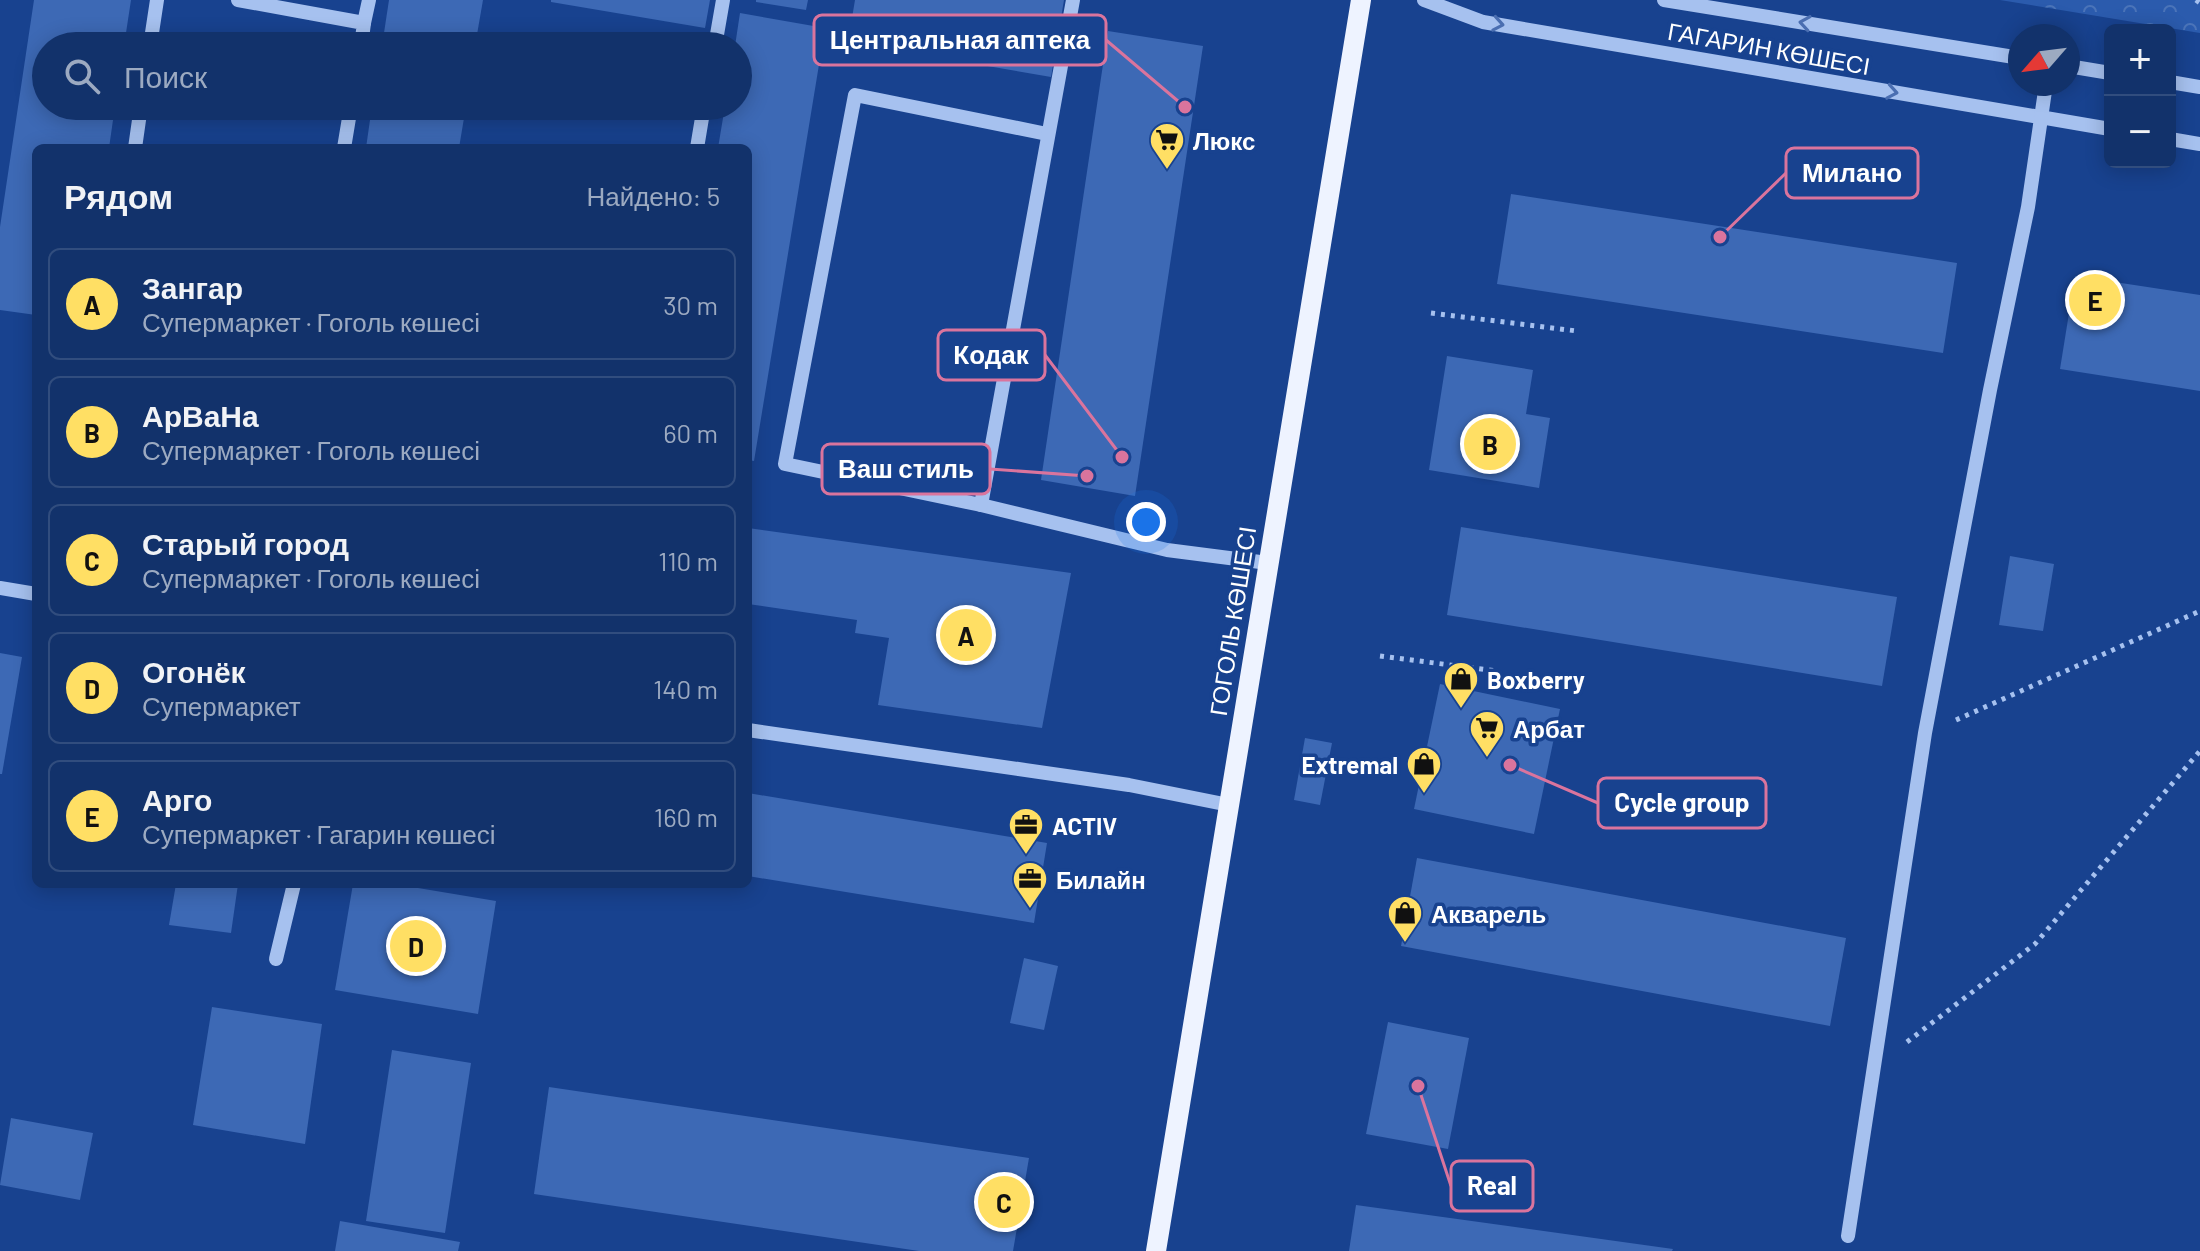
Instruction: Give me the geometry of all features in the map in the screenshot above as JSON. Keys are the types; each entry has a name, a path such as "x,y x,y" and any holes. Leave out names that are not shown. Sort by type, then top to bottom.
{"main road":[{"name":"ГОГОЛЬ КӨШЕСІ","path":"1156,1251 1361,0"}],"street":[{"path":"152,32 157,0"},
{"path":"238,0 364,23"},
{"path":"363,32 369,0"},
{"path":"717,32 723,0"},
{"path":"981,505 1073,0"},
{"name":"ГАГАРИН КӨШЕСІ","path":"1424,0 1483,22 2104,128"},
{"name":"ГАГАРИН КӨШЕСІ","path":"1664,0 2008,56"},
{"path":"2080,68 2104,72"},
{"path":"2176,83 2200,87"},
{"path":"1047,134 855,95 785,464 981,505 1167,550 1268,563"},
{"path":"1848,1236 1925,733 2028,207 2044,96"},
{"path":"136,144 139,120"},
{"path":"345,144 349,120"},
{"path":"698,144 702,120"},
{"path":"2176,140 2200,144"},
{"path":"0,588 32,593"},
{"path":"752,731 1129,785 1229,805"},
{"path":"276,959 293,888"}],"path":[{"path":"1431,313 1577,331"},
{"path":"1925,733 2200,611"},
{"path":"1380,656 1497,671"},
{"path":"1875,1068 2035,944 2200,751"}],"green space":[{"path":"2000,0 2200,0 2200,33 2176,29 2176,24 2145,24"}],"building":[{"path":"34,0 131,0 126,32 32,32 32,120 113,120 110,144 32,144 32,314 0,310 0,227"},
{"path":"389,0 483,0 477,32 384,32"},
{"path":"551,0 710,0 705,28"},
{"path":"756,0 808,0 806,10"},
{"path":"855,0 1064,0 1051,77 848,42"},
{"path":"740,13 825,28 754,461 752,144 719,144 723,120 752,120 752,32 737,32"},
{"path":"1108,31 1203,46 1135,496 1041,480"},
{"path":"370,120 464,120 460,144 367,144"},
{"path":"1511,194 1957,263 1943,353 1497,284"},
{"path":"2075,276 2200,295 2200,391 2060,369"},
{"path":"1447,356 1533,370 1526,414 1550,418 1539,488 1429,470"},
{"path":"1461,527 1897,597 1882,686 1447,615"},
{"path":"752,529 1071,573 1042,728 878,705 889,638 855,633 857,620 752,605"},
{"path":"2010,556 2054,564 2043,631 1999,625"},
{"path":"0,653 22,657 2,774 0,774"},
{"name":"Арбат","path":"1440,684 1560,709 1534,834 1414,809"},
{"path":"1305,738 1332,743 1320,805 1294,800"},
{"path":"752,794 1047,843 1034,923 752,877"},
{"path":"1417,858 1846,938 1830,1026 1401,946"},
{"path":"175,888 237,888 231,933 169,925"},
{"path":"352,888 418,888 496,901 478,1014 335,990"},
{"path":"1024,958 1058,966 1044,1030 1010,1023"},
{"path":"212,1007 322,1024 305,1144 193,1125"},
{"path":"1388,1022 1469,1038 1448,1149 1366,1134"},
{"path":"392,1050 471,1063 445,1233 366,1221"},
{"path":"549,1087 1029,1158 1013,1251 919,1251 534,1194"},
{"path":"11,1118 93,1133 80,1200 0,1185"},
{"path":"1356,1205 1673,1249 1349,1251"},
{"path":"340,1221 460,1242 458,1251 335,1251"}],"place":[{"name":"Центральная аптека","path":"1185,107"},
{"name":"Люкс","path":"1167,171"},
{"name":"Милано","path":"1720,237"},
{"name":"Арго","path":"2095,300"},
{"name":"АрВаНа","path":"1490,444"},
{"name":"Кодак","path":"1122,457"},
{"name":"Ваш стиль","path":"1087,476"},
{"name":"Зангар","path":"966,635"},
{"name":"Boxberry","path":"1461,710"},
{"name":"Арбат","path":"1487,759"},
{"name":"Cycle group","path":"1510,765"},
{"name":"Extremal","path":"1424,795"},
{"name":"ACTIV","path":"1026,856"},
{"name":"Билайн","path":"1030,910"},
{"name":"Акварель","path":"1405,944"},
{"name":"Огонёк","path":"416,946"},
{"name":"Real","path":"1418,1086"},
{"name":"Старый город","path":"1004,1202"}]}
